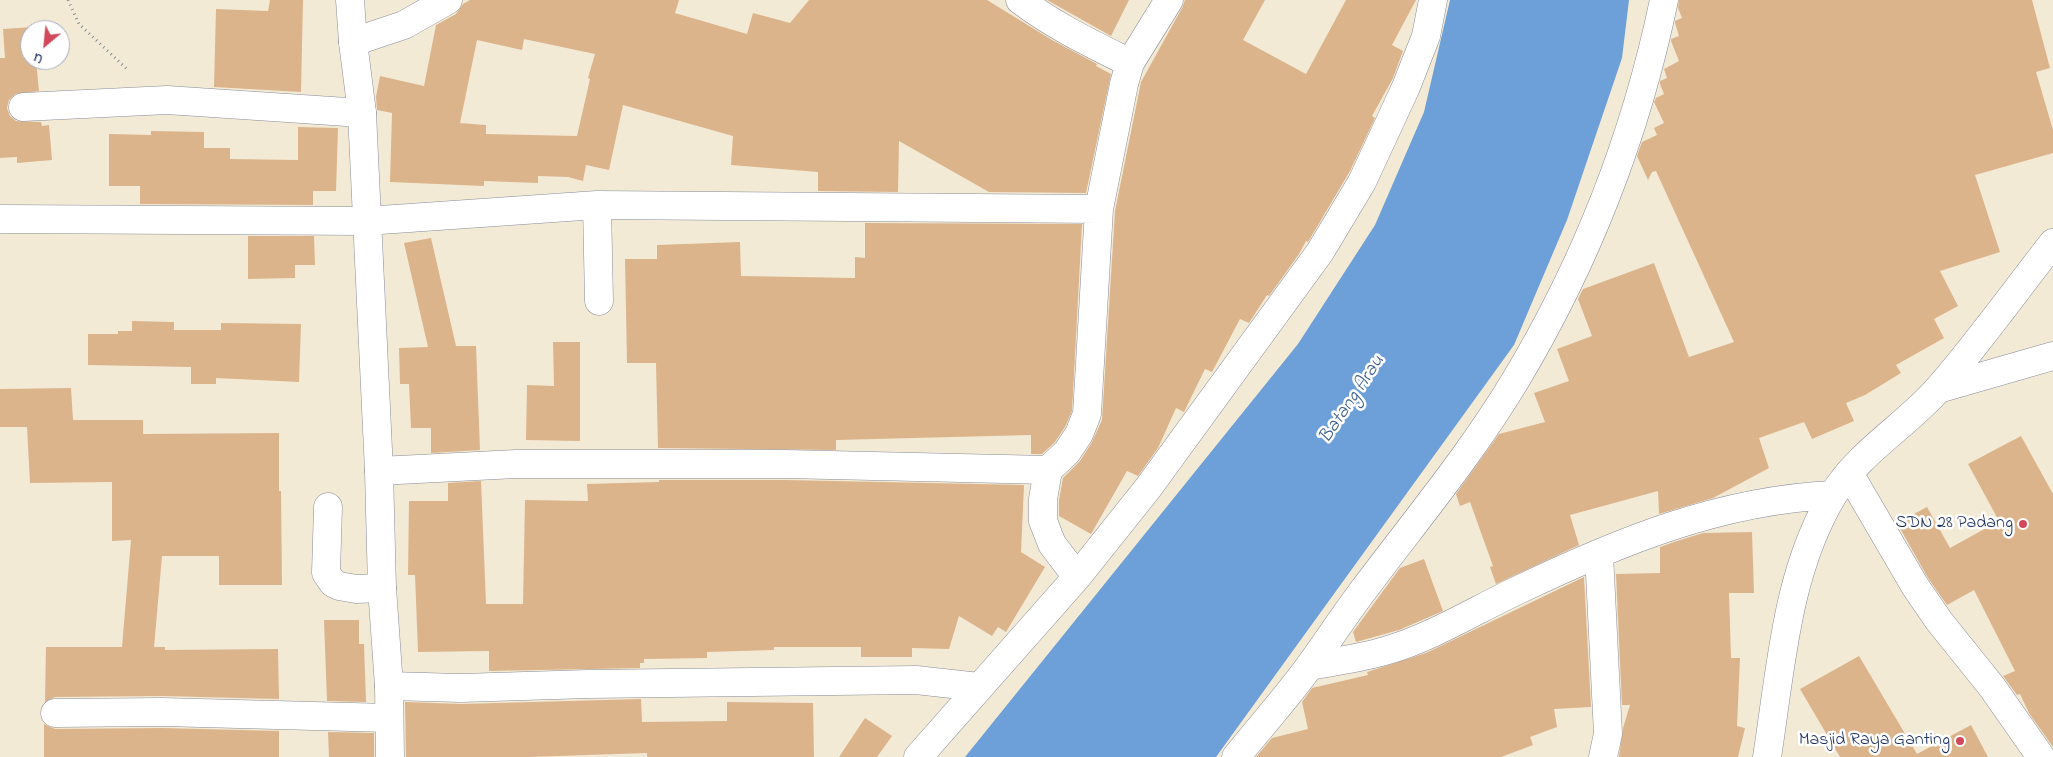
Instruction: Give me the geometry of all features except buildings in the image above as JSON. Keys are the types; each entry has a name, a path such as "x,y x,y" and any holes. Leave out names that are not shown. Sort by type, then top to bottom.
{"street":[{"path":"350,0 362,113 379,471 382,588 389,686 390,757"},
{"path":"353,42 404,25 448,0"},
{"path":"1020,0 1062,28 1130,63"},
{"path":"1078,577 1052,544 1043,521 1043,499 1048,470 1071,446 1079,434 1087,414 1099,209 1124,84 1130,63 1169,0"},
{"path":"918,757 1078,577 1148,488 1320,252 1362,182 1402,95 1426,36 1433,0"},
{"path":"1236,757 1310,666 1359,595 1472,445 1514,382 1555,310 1589,239 1620,160 1638,105 1664,0"},
{"path":"23,108 160,101 362,113"},
{"path":"0,219 366,221 597,204 1099,209"},
{"path":"597,204 599,301"},
{"path":"1767,757 1796,583 1811,540 1832,495 1849,473 1938,389 2053,243"},
{"path":"1938,389 2053,356"},
{"path":"379,471 546,464 785,464 1048,470"},
{"path":"1849,473 1915,586 1939,621 1992,687 2041,757"},
{"path":"1310,666 1365,656 1409,643 1640,536 1726,510 1795,497 1832,495"},
{"path":"328,507 326,573 333,583 339,586 356,589 382,588"},
{"path":"1599,554 1608,734 1603,757"},
{"path":"389,686 461,688 588,684 916,680 979,687"},
{"path":"55,713 162,712 389,718"}],"path":[{"path":"68,0 79,24 160,101"}],"water":[{"name":"Batang Arau","path":"1450,0 1629,0 1622,58 1567,220 1514,345 1216,757 965,757 1298,344 1375,225 1424,112"}],"place":[{"name":"SDN 28 Padang","path":"2023,524"},
{"name":"Masjid Raya Ganting","path":"1960,741"}]}
